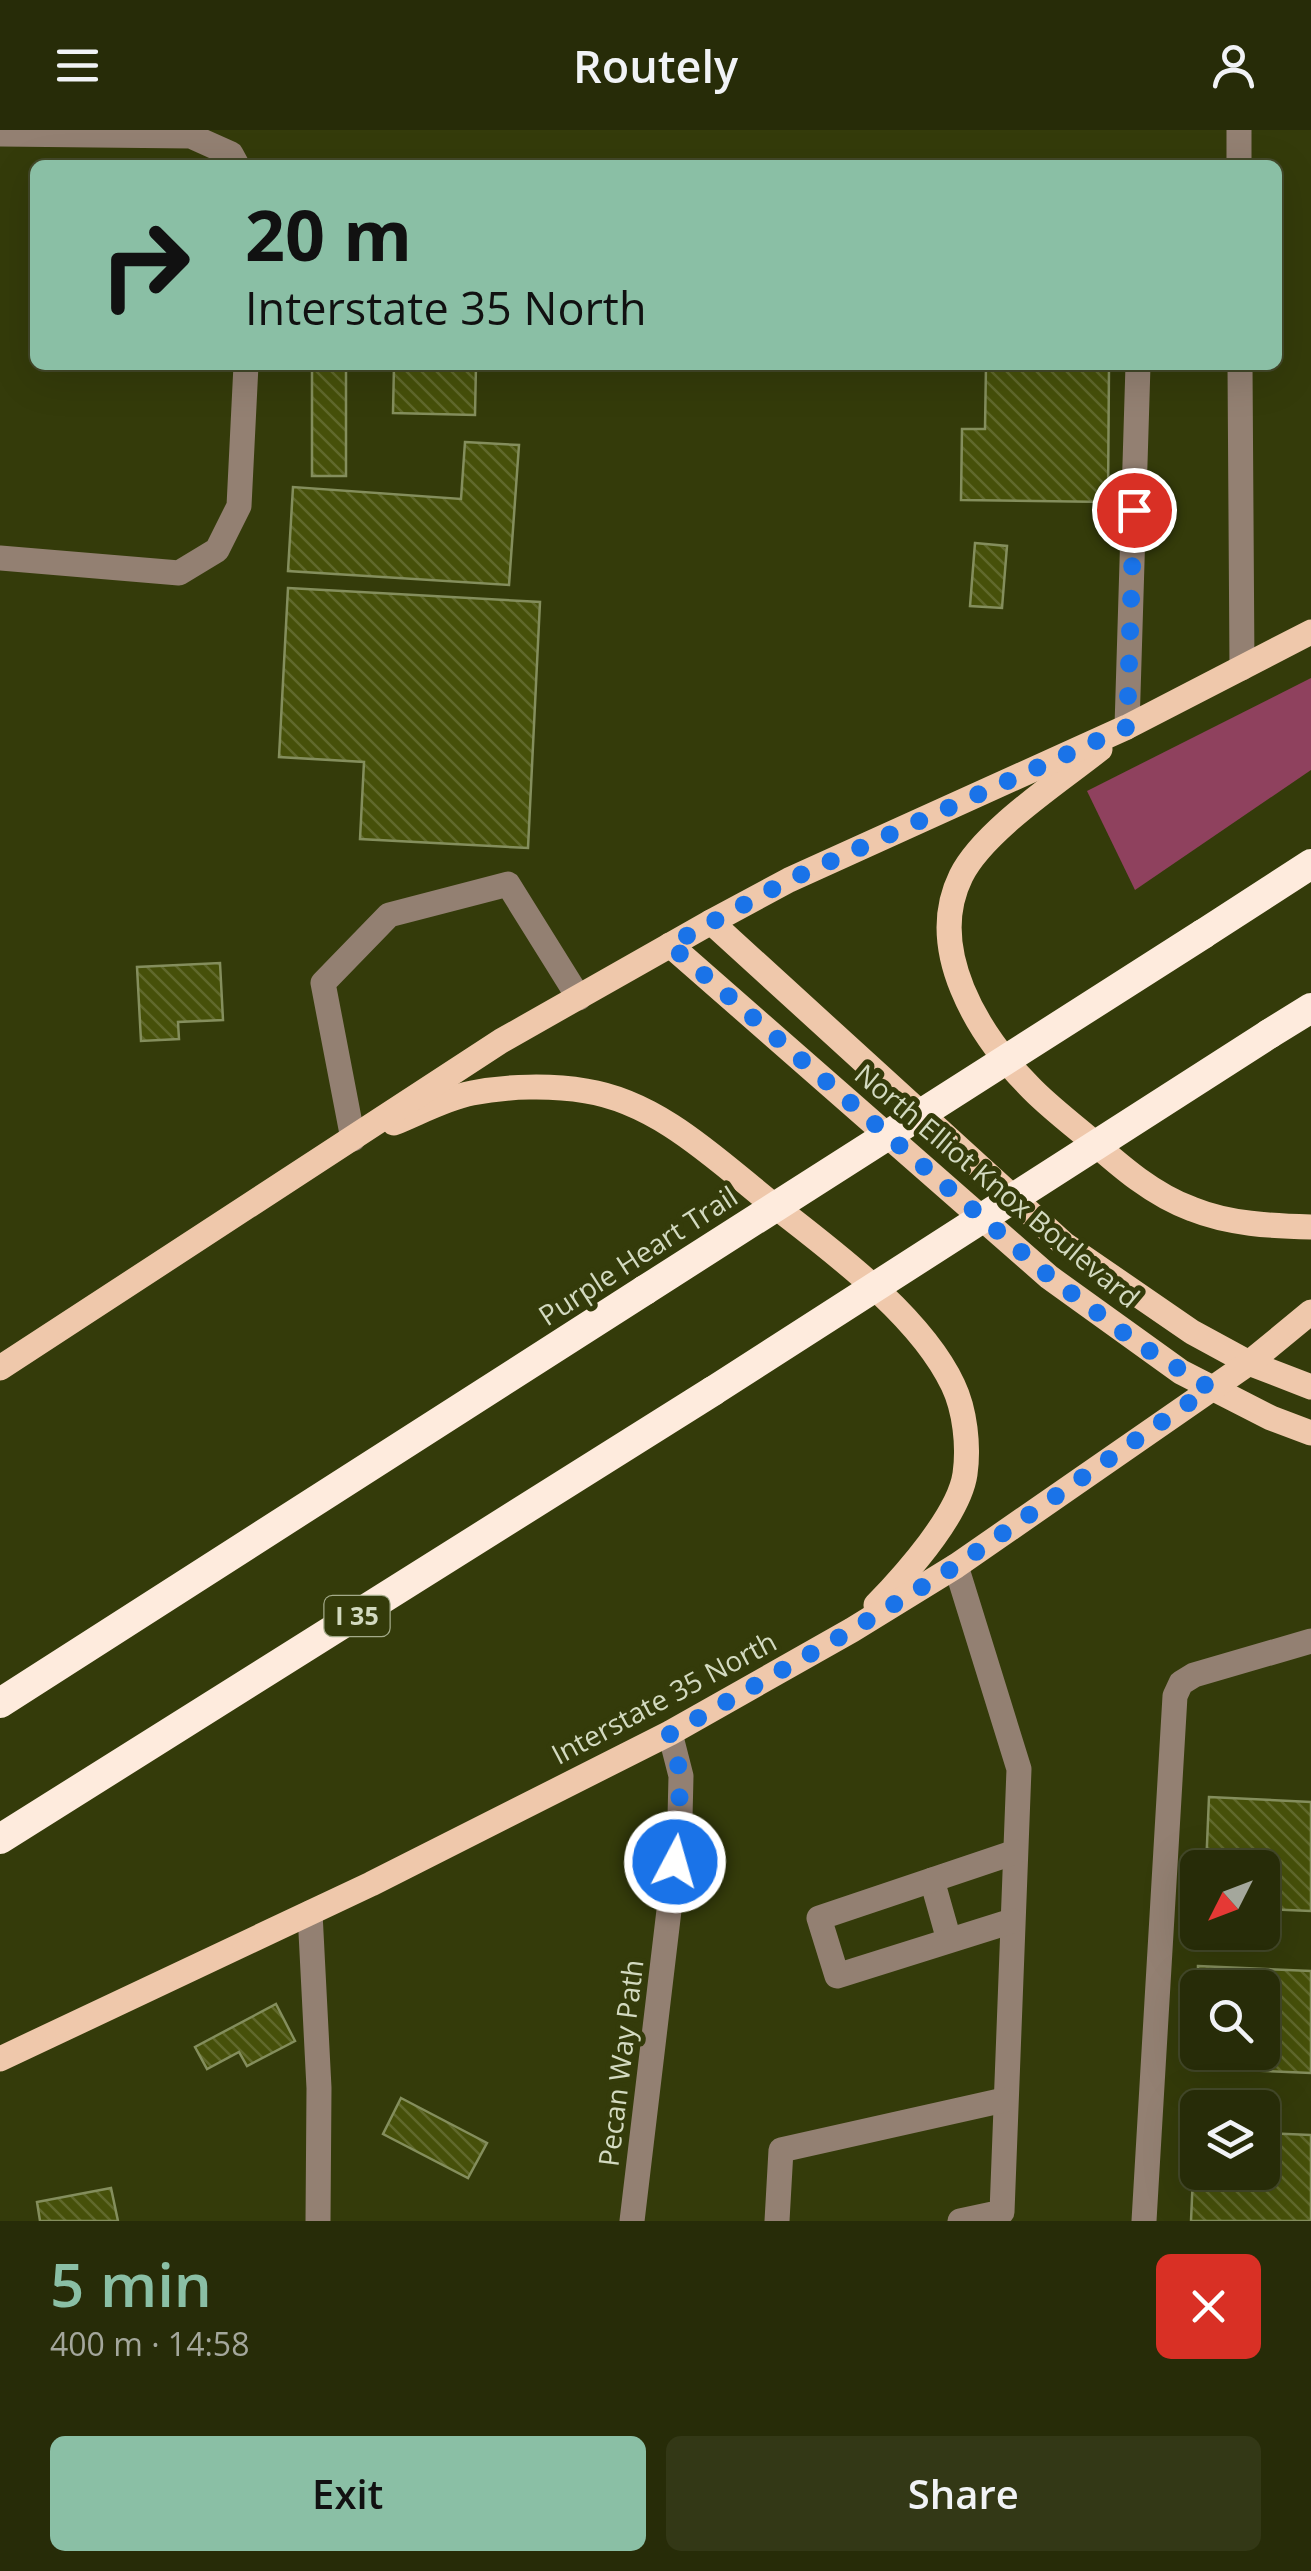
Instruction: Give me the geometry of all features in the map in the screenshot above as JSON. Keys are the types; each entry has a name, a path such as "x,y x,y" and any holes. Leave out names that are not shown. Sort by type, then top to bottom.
{"highway":[{"name":"Purple Heart Trail","path":"0,1703 1311,864"},
{"name":"I 35","path":"0,1839 713,1391 1311,1008"}],"main road":[{"path":"0,1368 501,1041 670,945 789,880 1127,727 1311,632"},
{"path":"1127,727 984,842 961,875 950,911 952,959 975,1018 1028,1086 1133,1176 1191,1209 1258,1226 1311,1227"},
{"name":"North Elliot Knox Boulevard","path":"711,922 1064,1244 1192,1332 1249,1362 1311,1387"},
{"name":"North Elliot Knox Boulevard","path":"670,945 1049,1276 1137,1343 1210,1388 1311,1433"},
{"path":"352,1139 471,1093 526,1089 586,1091 629,1103 713,1157 842,1259 892,1306 925,1344 952,1385 965,1425 965,1476 946,1518 904,1575 852,1630"},
{"name":"Interstate 35 North","path":"0,2059 310,1913 670,1734 956,1566 1249,1362 1311,1312"}],"street":[{"path":"1239,130 1239,160"},
{"path":"0,134 191,136 231,154 234,160"},
{"path":"0,558 179,573 217,550 239,506 246,370"},
{"path":"1127,727 1138,370"},
{"path":"1240,370 1242,668"},
{"path":"352,1139 323,983 389,915 508,884 578,998"},
{"path":"956,1566 1019,1769 1002,2212 960,2221"},
{"path":"1144,2221 1175,1696 1181,1684 1194,1675 1311,1641"},
{"name":"Pecan Way Path","path":"632,2221 680,1818 681,1776 670,1734"},
{"path":"1012,1921 837,1976 819,1918 1016,1852"},
{"path":"932,1880 949,1940"},
{"path":"310,1913 319,2088 318,2221"},
{"path":"777,2221 782,2150 1004,2100"}],"shaded area":[{"path":"1311,678 1311,770 1135,890 1087,791"}],"building":[{"path":"312,370 346,370 346,476 312,476"},
{"path":"394,370 476,370 475,415 393,413"},
{"path":"986,370 1109,370 1108,502 961,500 962,429 985,429"},
{"path":"465,442 519,445 509,585 288,571 293,487 461,499"},
{"path":"975,543 1007,546 1002,608 970,606"},
{"path":"288,588 540,602 528,848 360,839 364,762 279,757"},
{"path":"220,963 223,1020 178,1022 179,1039 141,1041 137,967"},
{"path":"1209,1797 1311,1802 1311,1911 1280,1910 1280,1850 1207,1850"},
{"path":"1198,1966 1311,1971 1311,2073 1241,2070 1280,2070 1280,1970 1198,1970"},
{"path":"276,2004 295,2041 247,2066 239,2052 207,2069 195,2047"},
{"path":"401,2098 487,2143 468,2178 383,2134"},
{"path":"1280,2134 1311,2135 1311,2221 1191,2221 1192,2190 1280,2190"},
{"path":"111,2188 118,2221 40,2221 37,2202"}],"route":[{"path":"675,1862 681,1776 670,1734 956,1566 1210,1388 1137,1343 1049,1276 670,945 789,880 1127,727 1134,510"}]}
